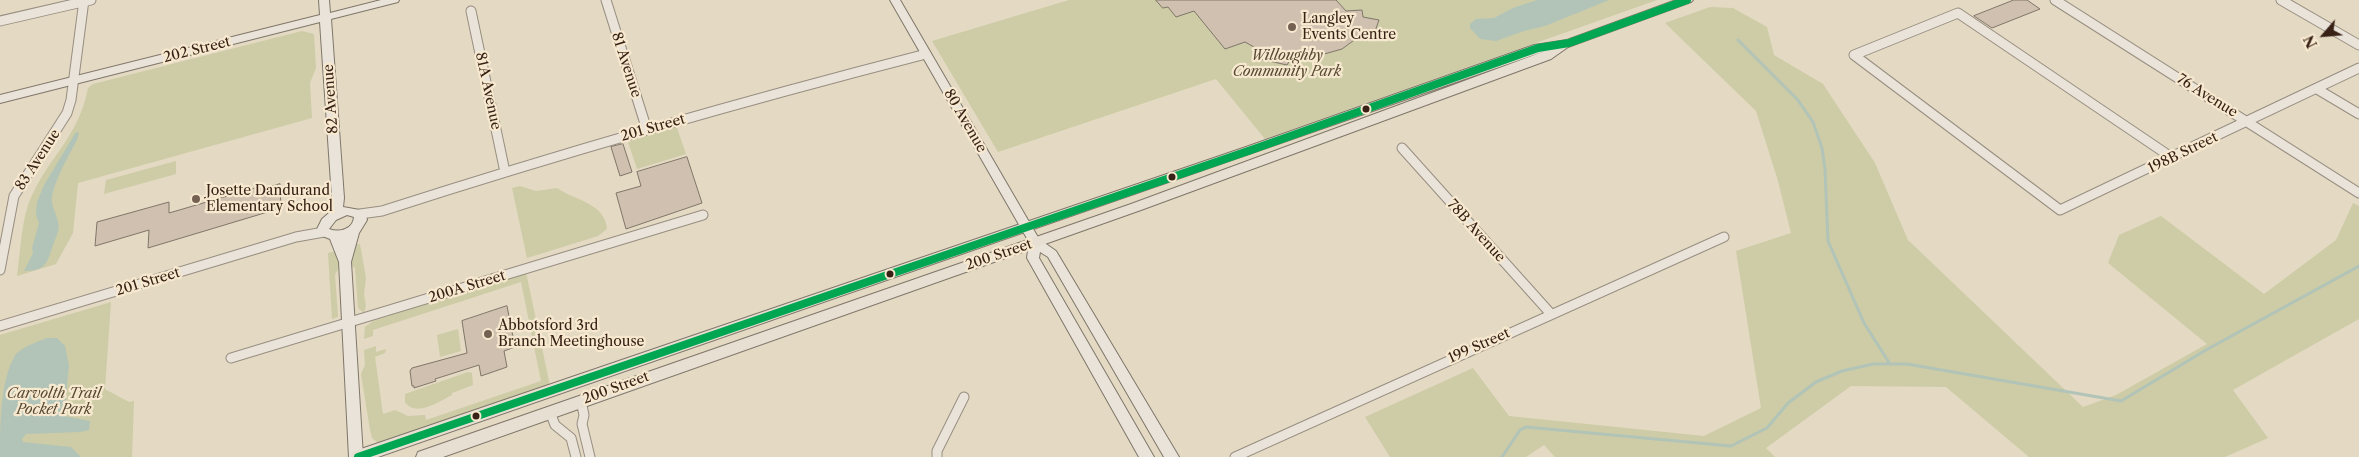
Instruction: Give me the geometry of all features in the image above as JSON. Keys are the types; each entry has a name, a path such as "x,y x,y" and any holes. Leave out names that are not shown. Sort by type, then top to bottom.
{"main road":[{"name":"202 Street","path":"0,99 74,76 363,0"},
{"name":"202 Street","path":"325,9 394,0"},
{"name":"80 Avenue","path":"895,0 1035,242 1052,254 1172,457"},
{"name":"200 Street","path":"424,457 1136,207 1547,56 1569,43 1687,0"},
{"name":"82 Avenue","path":"325,9 338,198 341,212"},
{"name":"200 Street","path":"357,457 1260,147 1538,48 1569,43"},
{"name":"202 Street","path":"0,90 74,76"},
{"path":"328,231 341,212 358,222"},
{"path":"328,231 358,222"},
{"path":"357,457 345,262 358,222"},
{"path":"328,231 345,262"},
{"name":"80 Avenue","path":"1035,242 1033,258 1147,457"}],"street":[{"name":"81 Avenue","path":"606,0 647,130"},
{"name":"76 Avenue","path":"2055,0 2359,193"},
{"path":"2281,0 2359,45"},
{"path":"0,21 86,1 74,76"},
{"name":"81A Avenue","path":"471,11 505,172"},
{"name":"198B Street","path":"2172,158 1958,13 1854,55 2060,210 2172,158 2359,68"},
{"name":"201 Street","path":"358,222 382,211 647,130 763,96 926,54"},
{"name":"83 Avenue","path":"0,270 14,196 63,122 71,100 74,76"},
{"path":"2317,89 2359,114"},
{"name":"78B Avenue","path":"1402,148 1550,314"},
{"name":"200A Street","path":"231,358 332,327 349,324 704,215"},
{"name":"201 Street","path":"0,326 296,237 328,231"},
{"name":"199 Street","path":"1235,457 1724,237"},
{"path":"937,457 937,451 964,396"},
{"path":"581,401 584,416 582,424 590,457"},
{"path":"550,412 555,425 571,438 576,457"}],"green space":[{"name":"Willoughby Community Park","path":"1069,0 1657,0 1265,139 1216,79 998,152 932,41"},
{"path":"1710,7 1733,8 1767,27 1774,55 1823,84 1875,163 1908,240 2083,407 2116,395 2207,344 2108,263 2119,235 2161,216 2264,294 2336,240 2353,203 2359,206 2359,319 2233,390 2268,438 2225,457 2029,457 1946,387 1851,386 1766,448 1775,457 1555,457 1544,445 1526,457 1390,457 1365,417 1473,368 1509,416 1704,436 1761,408 1736,251 1791,233 1778,181 1756,111 1665,23"},
{"path":"302,31 314,34 316,68 310,83 312,118 78,183 73,233 56,264 17,276 24,223 29,202 40,179 72,132 84,104 88,88 93,84"},
{"path":"676,125 686,154 637,169 628,142"},
{"path":"176,161 176,174 104,194 106,180"},
{"path":"520,186 536,191 557,188 595,208 605,220 607,229 598,236 527,258 512,188"},
{"path":"360,244 366,278 364,294 366,306 364,313 358,308 355,268 351,265 352,245"},
{"path":"336,251 339,267 335,275 338,317 332,319 328,253"},
{"path":"526,272 550,386 378,443 372,438 361,374 365,365 364,350 376,346 376,352 386,349 385,353 375,357 383,414 395,410 408,416 425,415 426,420 541,381 521,282 373,330 373,336 364,339 365,327 373,321"},
{"name":"Carvolth Trail Pocket Park","path":"111,302 105,389 129,402 134,401 132,457 0,457 0,335"},
{"path":"458,329 461,351 440,357 437,335"},
{"path":"468,372 472,373 473,385 452,393 452,395 428,407 409,407 405,402 405,394"}],"shaded area":[{"path":"1537,0 1609,0 1545,26 1496,41 1480,39 1470,28 1470,24 1476,19 1494,18 1513,8"},
{"path":"76,132 79,133 77,140 59,174 52,196 52,203 59,227 49,258 39,269 24,271 33,253 32,248 39,223 36,215 37,202 44,185"},
{"path":"47,338 57,338 65,346 69,365 64,416 90,421 89,430 26,434 22,439 23,442 71,447 81,457 0,457 2,403 11,364 19,351"}],"building":[{"name":"Langley Events Centre","path":"1156,0 1336,0 1346,11 1362,10 1363,17 1379,20 1373,37 1361,35 1342,49 1303,60 1291,58 1287,65 1260,59 1263,52 1245,42 1225,49 1194,11 1176,17 1168,7 1163,8"},
{"path":"2014,0 2027,0 2040,9 1992,28 1974,16"},
{"path":"623,144 632,172 620,176 611,147"},
{"path":"687,157 702,203 626,229 616,193 641,186 637,172"},
{"name":"Josette Dandurand Elementary School","path":"280,184 281,208 148,248 149,230 95,246 97,222 169,202 169,213 265,185 265,188"},
{"name":"Abbotsford 3rd Branch Meetinghouse","path":"507,306 515,347 504,351 507,367 481,376 479,365 414,388 412,386 410,371 412,368 467,353 462,321"}],"waterway":[{"path":"1738,40 1797,99 1813,122 1822,148 1825,169 1828,241 1864,323 1890,364"},
{"path":"1890,364 1907,364 2121,401 2206,350 2359,266"},
{"path":"1502,457 1520,430 1526,427 1731,446 1767,428 1788,403 1816,382 1842,371 1873,364 1890,364"}],"transit line":[{"path":"358,457 1251,150 1538,48 1569,43 1687,0"}],"place":[{"name":"Langley Events Centre","path":"1292,27"},
{"name":"Josette Dandurand Elementary School","path":"196,199"},
{"name":"Abbotsford 3rd Branch Meetinghouse","path":"488,334"}]}
